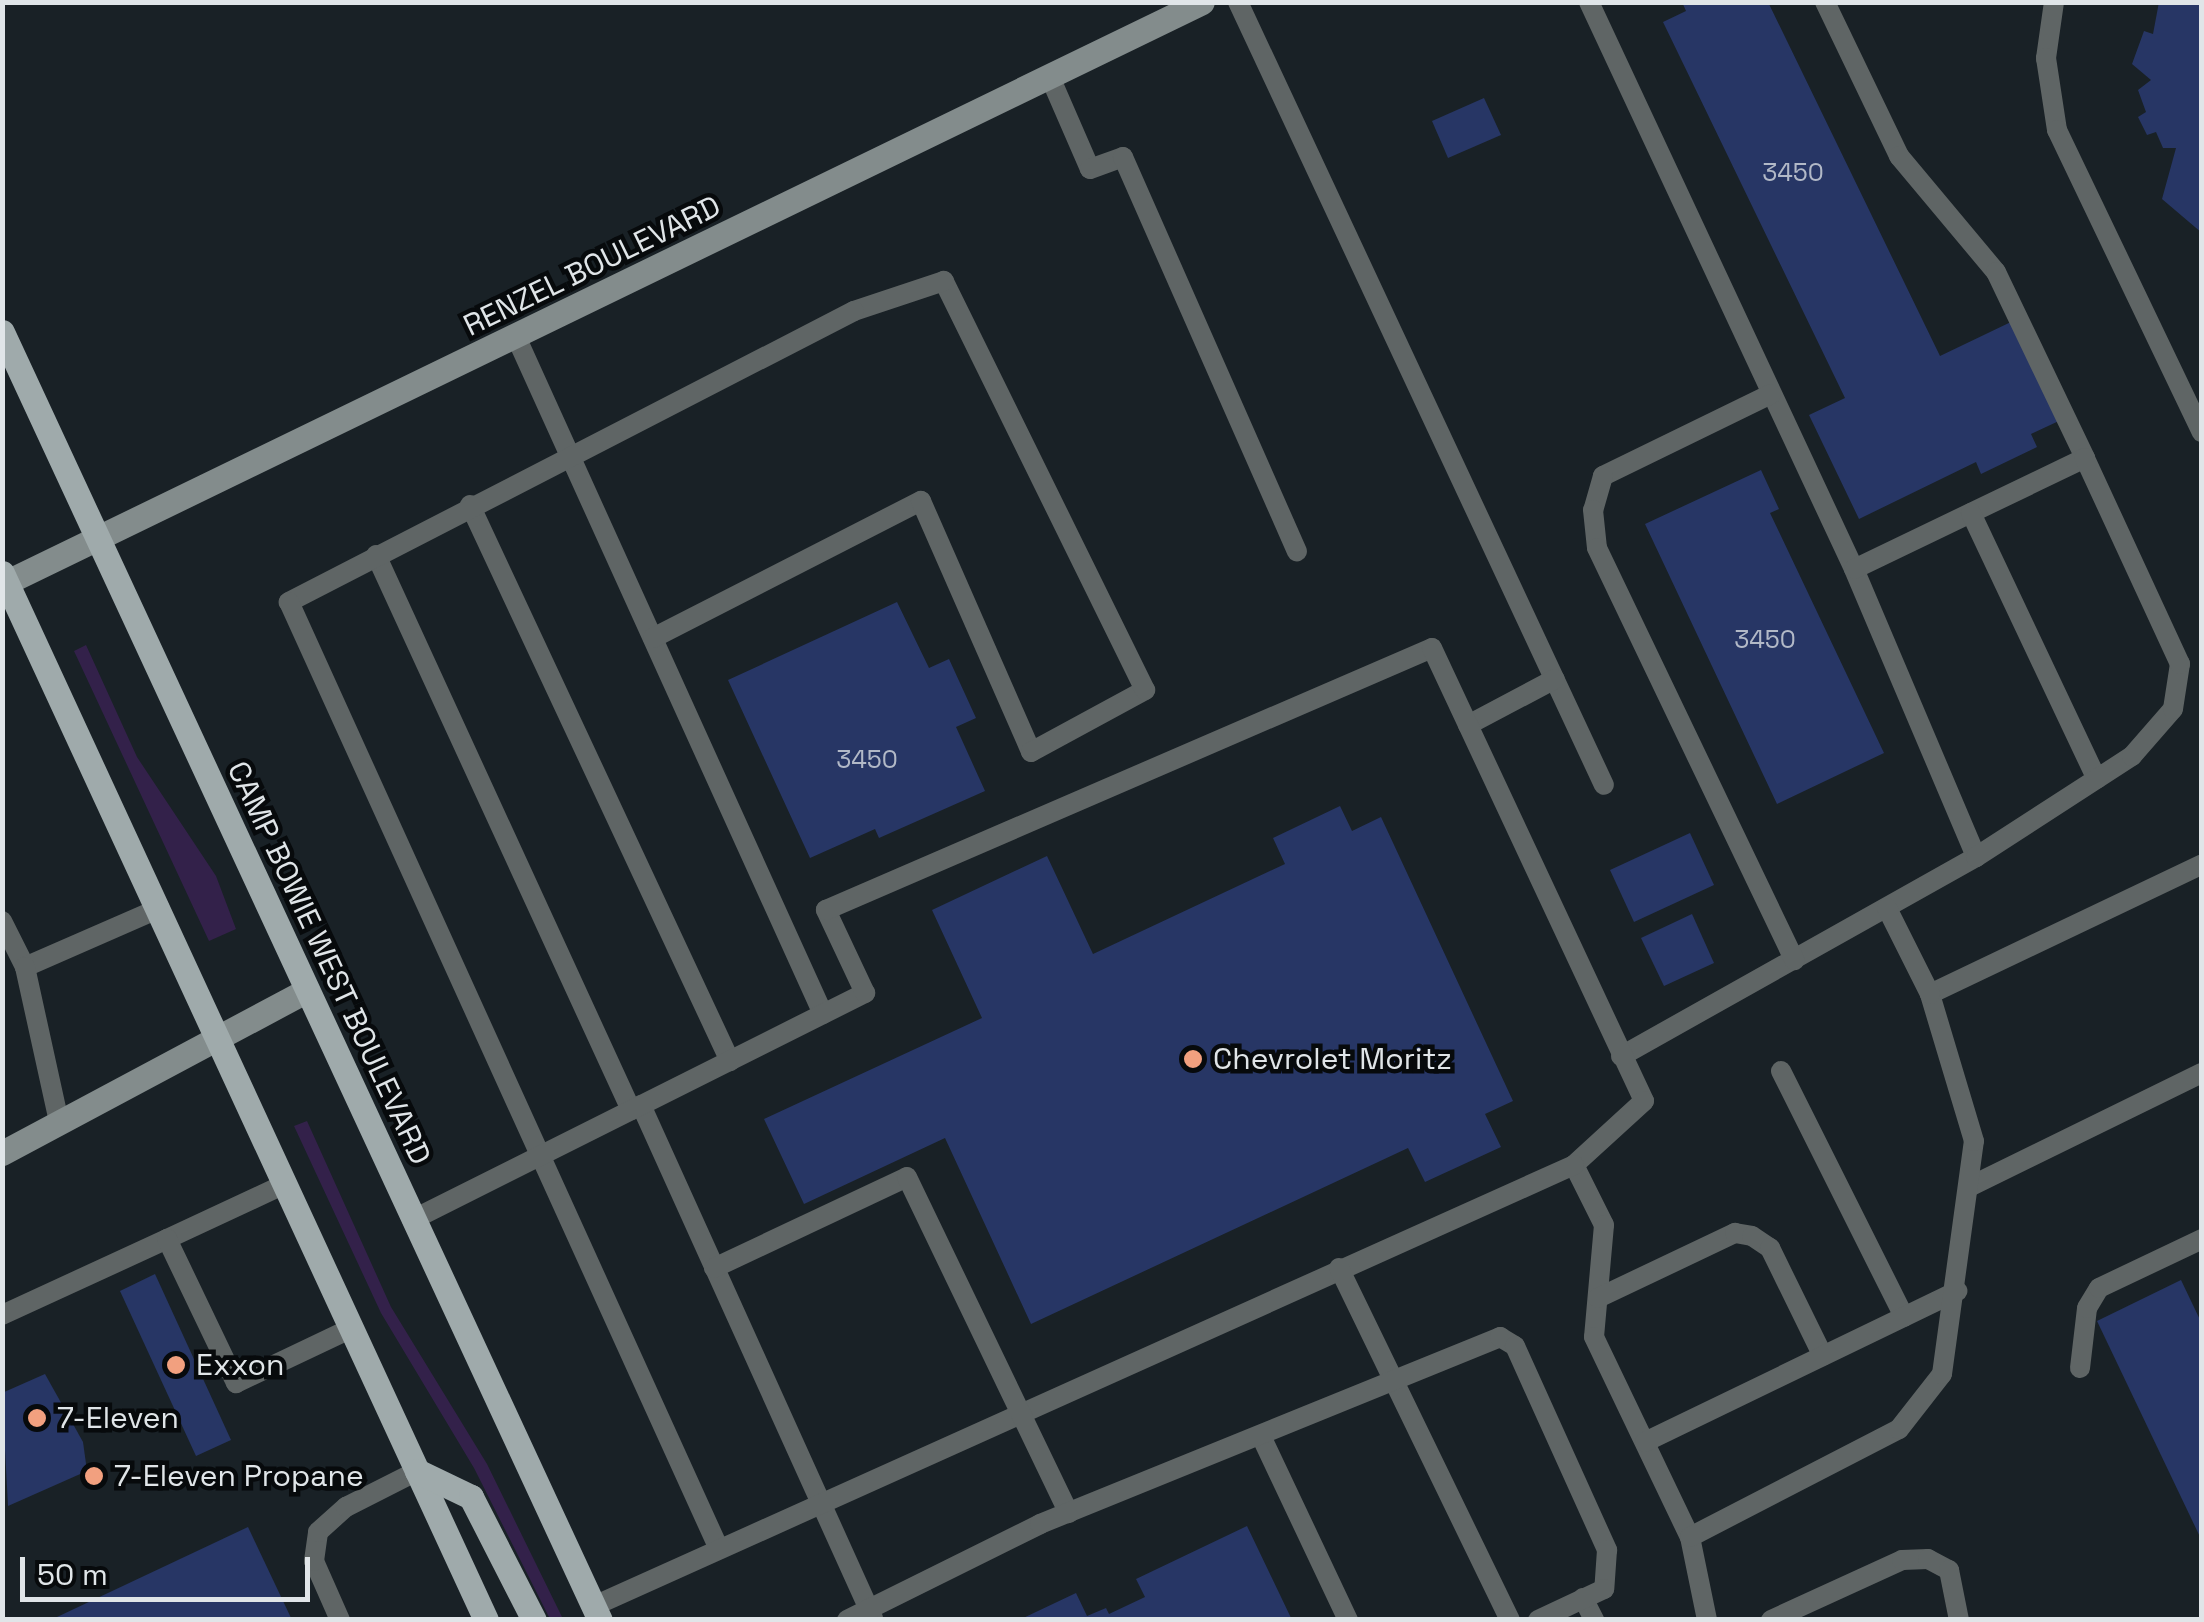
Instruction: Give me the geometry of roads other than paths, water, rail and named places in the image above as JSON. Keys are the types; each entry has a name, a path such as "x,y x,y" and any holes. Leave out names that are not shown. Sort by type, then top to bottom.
{"main road":[{"name":"CAMP BOWIE WEST BOULEVARD","path":"2,332 597,1613"},
{"path":"4,580 160,908 486,1620"},
{"path":"417,1471 471,1497 534,1620"}],"street":[{"name":"RENZEL BOULEVARD","path":"4,580 101,542 1202,2"},
{"path":"2,1152 305,991"}],"lane":[{"path":"1238,2 1604,785"},
{"path":"1589,2 1854,569 1976,857"},
{"path":"1621,1056 1976,857 2132,756 2173,709 2180,664 1996,272 1898,156 1825,2"},
{"path":"2054,2 2046,58 2057,130 2202,432"},
{"path":"1050,77 1090,169 1123,157 1297,551"},
{"path":"652,638 921,500 1032,752 1144,690 944,281 854,311 568,452 289,602 718,1550"},
{"path":"516,339 822,1014"},
{"path":"1771,394 1603,476 1593,510 1597,548 1794,960"},
{"path":"1854,569 2085,458"},
{"path":"470,505 730,1061"},
{"path":"1971,513 2098,779"},
{"path":"376,555 714,1268 871,1614"},
{"path":"412,1220 865,993 826,910 1432,648 1644,1101 1574,1164 718,1550 597,1613"},
{"path":"1468,725 1555,680"},
{"path":"1930,994 2202,864"},
{"path":"25,967 160,908"},
{"path":"1690,1537 1899,1428 1942,1374 1957,1291 1974,1140 1930,994 1887,908"},
{"path":"2,921 25,967 59,1122"},
{"path":"1781,1070 1904,1317"},
{"path":"1969,1186 2202,1073"},
{"path":"1574,1164 1604,1225 1594,1337 1690,1537 1707,1620"},
{"path":"714,1268 907,1178 1070,1513"},
{"path":"2,1316 285,1184"},
{"path":"1598,1298 1735,1233 1752,1236 1770,1248 1823,1356"},
{"path":"168,1239 236,1383 352,1328"},
{"path":"2080,1368 2087,1308 2099,1288 2202,1239"},
{"path":"1339,1268 1510,1620"},
{"path":"1644,1442 1957,1291"},
{"path":"846,1620 871,1614 1070,1513 1394,1382 1485,1338 1516,1346 1607,1550 1604,1588 1538,1620"},
{"path":"1262,1436 1348,1620"},
{"path":"340,1620 314,1560 318,1532 346,1506 417,1471"},
{"path":"1771,1620 1902,1560 1928,1559 1949,1570 1959,1620"},
{"path":"1583,1598 1594,1620"},
{"path":"1817,1598 1827,1620"}],"place":[{"name":"Chevrolet Moritz","path":"1193,1059"},
{"name":"Exxon","path":"176,1365"},
{"name":"7-Eleven","path":"37,1418"},
{"name":"7-Eleven Propane","path":"94,1476"}]}
